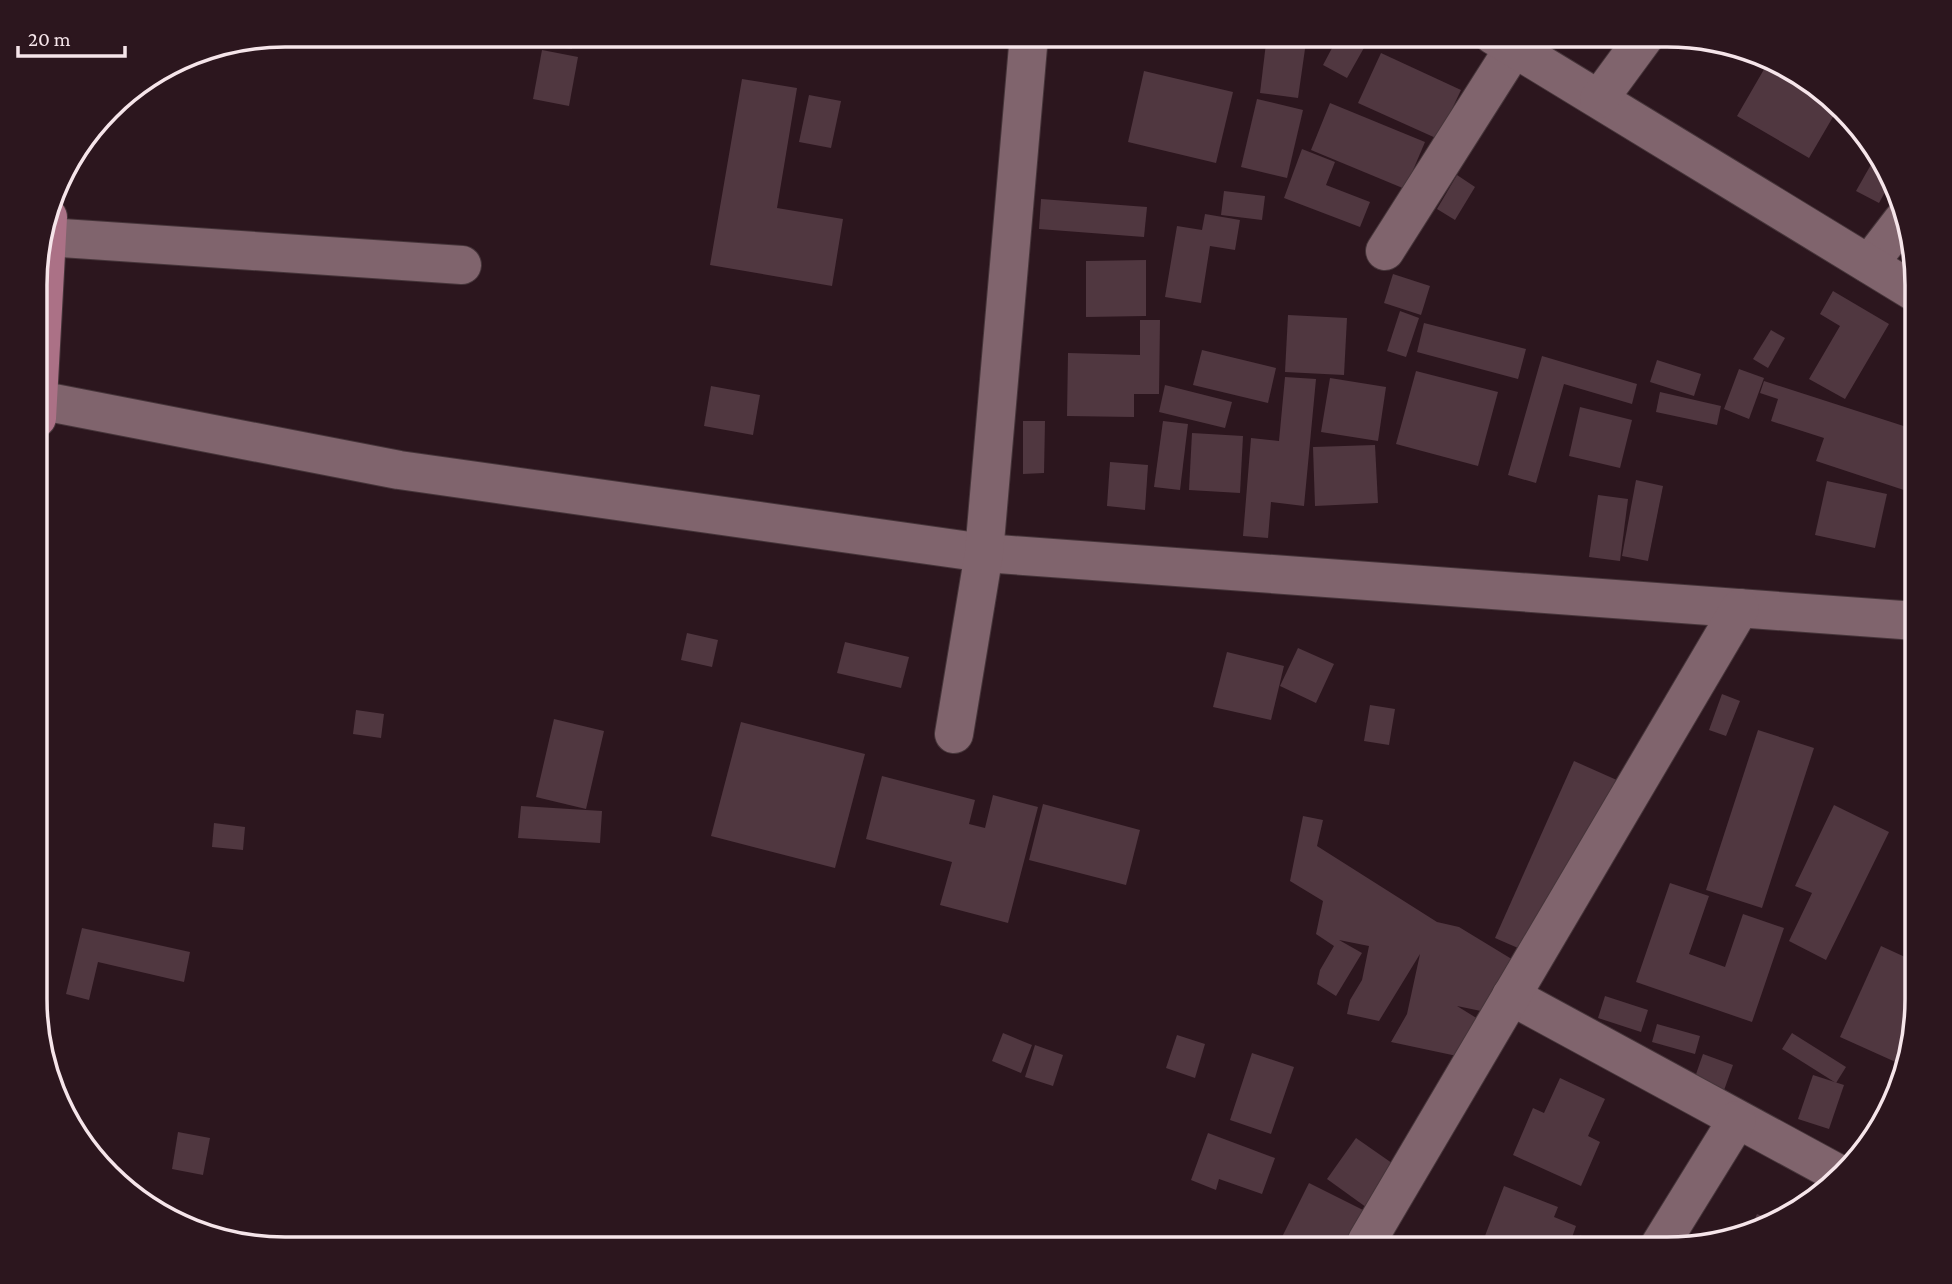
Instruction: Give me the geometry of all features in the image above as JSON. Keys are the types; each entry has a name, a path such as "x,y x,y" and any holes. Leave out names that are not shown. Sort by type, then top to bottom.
{"street":[{"path":"954,734 984,554 1028,47"},
{"path":"1385,251 1500,47"},
{"path":"1513,47 1904,286"},
{"path":"1599,99 1637,47"},
{"path":"54,228 462,265"},
{"path":"1869,264 1897,228"},
{"path":"47,388 399,470 984,554 1904,620"},
{"path":"1370,1236 1740,608"},
{"path":"1511,996 1832,1170"},
{"path":"1665,1236 1738,1120"}],"building":[{"path":"1266,47 1305,47 1298,98 1260,93"},
{"path":"1333,47 1364,47 1347,78 1323,65"},
{"path":"542,50 578,57 569,106 533,99"},
{"path":"1381,53 1461,90 1438,139 1358,103"},
{"path":"1764,69 1799,87 1834,116 1809,158 1737,116"},
{"path":"1144,71 1233,92 1216,163 1128,142"},
{"path":"742,79 797,88 777,208 843,219 832,286 710,265"},
{"path":"809,95 841,101 831,148 799,142"},
{"path":"1257,99 1303,110 1287,178 1241,167"},
{"path":"1330,103 1425,142 1405,189 1311,150"},
{"path":"1302,149 1335,162 1326,185 1370,202 1360,227 1284,198"},
{"path":"1871,164 1885,192 1879,203 1856,191"},
{"path":"1457,175 1475,187 1455,220 1437,209"},
{"path":"1224,191 1265,196 1262,220 1221,215"},
{"path":"1041,199 1147,207 1144,237 1039,229"},
{"path":"1205,214 1240,220 1235,250 1210,246 1201,303 1165,297 1177,226 1202,230"},
{"path":"1146,260 1146,316 1086,317 1086,261"},
{"path":"1393,274 1430,286 1421,315 1384,303"},
{"path":"1833,291 1889,324 1845,399 1809,379 1840,326 1820,314"},
{"path":"1400,311 1419,318 1406,357 1387,351"},
{"path":"1288,315 1347,318 1344,375 1285,372"},
{"path":"1140,320 1160,320 1159,394 1134,394 1134,417 1067,416 1068,353 1140,355"},
{"path":"1424,323 1526,349 1518,379 1417,352"},
{"path":"1771,330 1785,338 1768,368 1753,359"},
{"path":"1202,350 1276,368 1268,403 1193,385"},
{"path":"1542,356 1637,384 1632,404 1564,384 1536,483 1508,475"},
{"path":"1657,360 1701,374 1694,396 1650,382"},
{"path":"1739,369 1764,378 1749,419 1724,409"},
{"path":"1416,371 1498,392 1478,466 1396,444"},
{"path":"1285,377 1316,379 1304,506 1271,502 1268,538 1243,536 1251,438 1279,441"},
{"path":"1330,378 1386,387 1378,441 1321,432"},
{"path":"1764,381 1904,426 1904,490 1816,461 1824,438 1771,421 1778,399 1760,393"},
{"path":"1165,385 1232,402 1225,428 1159,412"},
{"path":"711,386 760,395 753,435 704,426"},
{"path":"1660,392 1721,406 1717,425 1656,412"},
{"path":"1580,407 1632,420 1620,468 1569,456"},
{"path":"1023,421 1045,421 1044,473 1023,474"},
{"path":"1163,421 1188,424 1180,490 1154,487"},
{"path":"1192,433 1243,436 1240,493 1189,490"},
{"path":"1375,445 1378,503 1315,506 1313,447"},
{"path":"1110,462 1148,465 1145,510 1107,506"},
{"path":"1636,480 1663,486 1648,561 1622,556"},
{"path":"1827,481 1887,494 1875,548 1815,535"},
{"path":"1598,495 1628,499 1620,561 1589,557"},
{"path":"687,633 718,640 712,667 681,660"},
{"path":"845,642 909,657 901,688 837,673"},
{"path":"1298,648 1334,664 1316,703 1280,686"},
{"path":"1227,652 1284,666 1271,720 1213,707"},
{"path":"1722,694 1740,701 1726,736 1709,730"},
{"path":"1370,705 1395,709 1389,745 1364,741"},
{"path":"356,710 384,714 381,738 353,734"},
{"path":"554,719 604,731 586,809 536,797"},
{"path":"741,722 865,754 835,868 711,836"},
{"path":"1758,730 1814,748 1762,908 1706,890"},
{"path":"1574,761 1619,781 1541,958 1495,938"},
{"path":"882,776 975,800 969,824 985,828 993,795 1038,807 1008,923 940,905 952,862 866,839"},
{"path":"1043,804 1140,830 1126,885 1029,860"},
{"path":"1834,805 1889,832 1826,960 1789,941 1812,893 1795,886"},
{"path":"521,806 602,811 600,843 518,838"},
{"path":"1303,816 1323,820 1317,846 1437,922 1459,927 1528,969 1500,1015 1457,1006 1491,1027 1471,1059 1391,1042 1407,1014 1420,954 1379,1021 1347,1014 1350,1000 1362,980 1369,946 1339,940 1362,953 1336,996 1317,984 1320,970 1334,946 1316,934 1323,901 1290,881"},
{"path":"214,823 245,827 243,850 212,847"},
{"path":"1670,883 1709,896 1689,954 1725,967 1743,914 1784,928 1752,1022 1636,982"},
{"path":"82,928 190,952 184,982 98,962 89,1000 66,994"},
{"path":"1881,946 1904,957 1904,1014 1895,1062 1840,1037"},
{"path":"1605,996 1648,1010 1641,1032 1598,1018"},
{"path":"1657,1024 1700,1036 1695,1054 1652,1042"},
{"path":"1003,1033 1032,1045 1021,1073 992,1061"},
{"path":"1792,1033 1846,1067 1836,1083 1782,1049"},
{"path":"1177,1035 1205,1044 1195,1078 1166,1068"},
{"path":"1035,1045 1063,1055 1053,1086 1025,1077"},
{"path":"1252,1053 1294,1067 1271,1134 1230,1120"},
{"path":"1703,1054 1733,1065 1717,1110 1687,1100"},
{"path":"1813,1075 1844,1085 1829,1129 1798,1119"},
{"path":"1560,1078 1605,1099 1588,1136 1600,1142 1581,1186 1513,1155 1533,1108 1544,1113"},
{"path":"178,1132 210,1138 203,1175 172,1169"},
{"path":"1208,1133 1275,1158 1262,1194 1219,1179 1216,1190 1191,1180"},
{"path":"1356,1138 1399,1168 1370,1210 1327,1179"},
{"path":"1309,1183 1383,1220 1375,1236 1282,1236"},
{"path":"1504,1186 1558,1207 1554,1217 1576,1226 1572,1236 1485,1236"}]}
